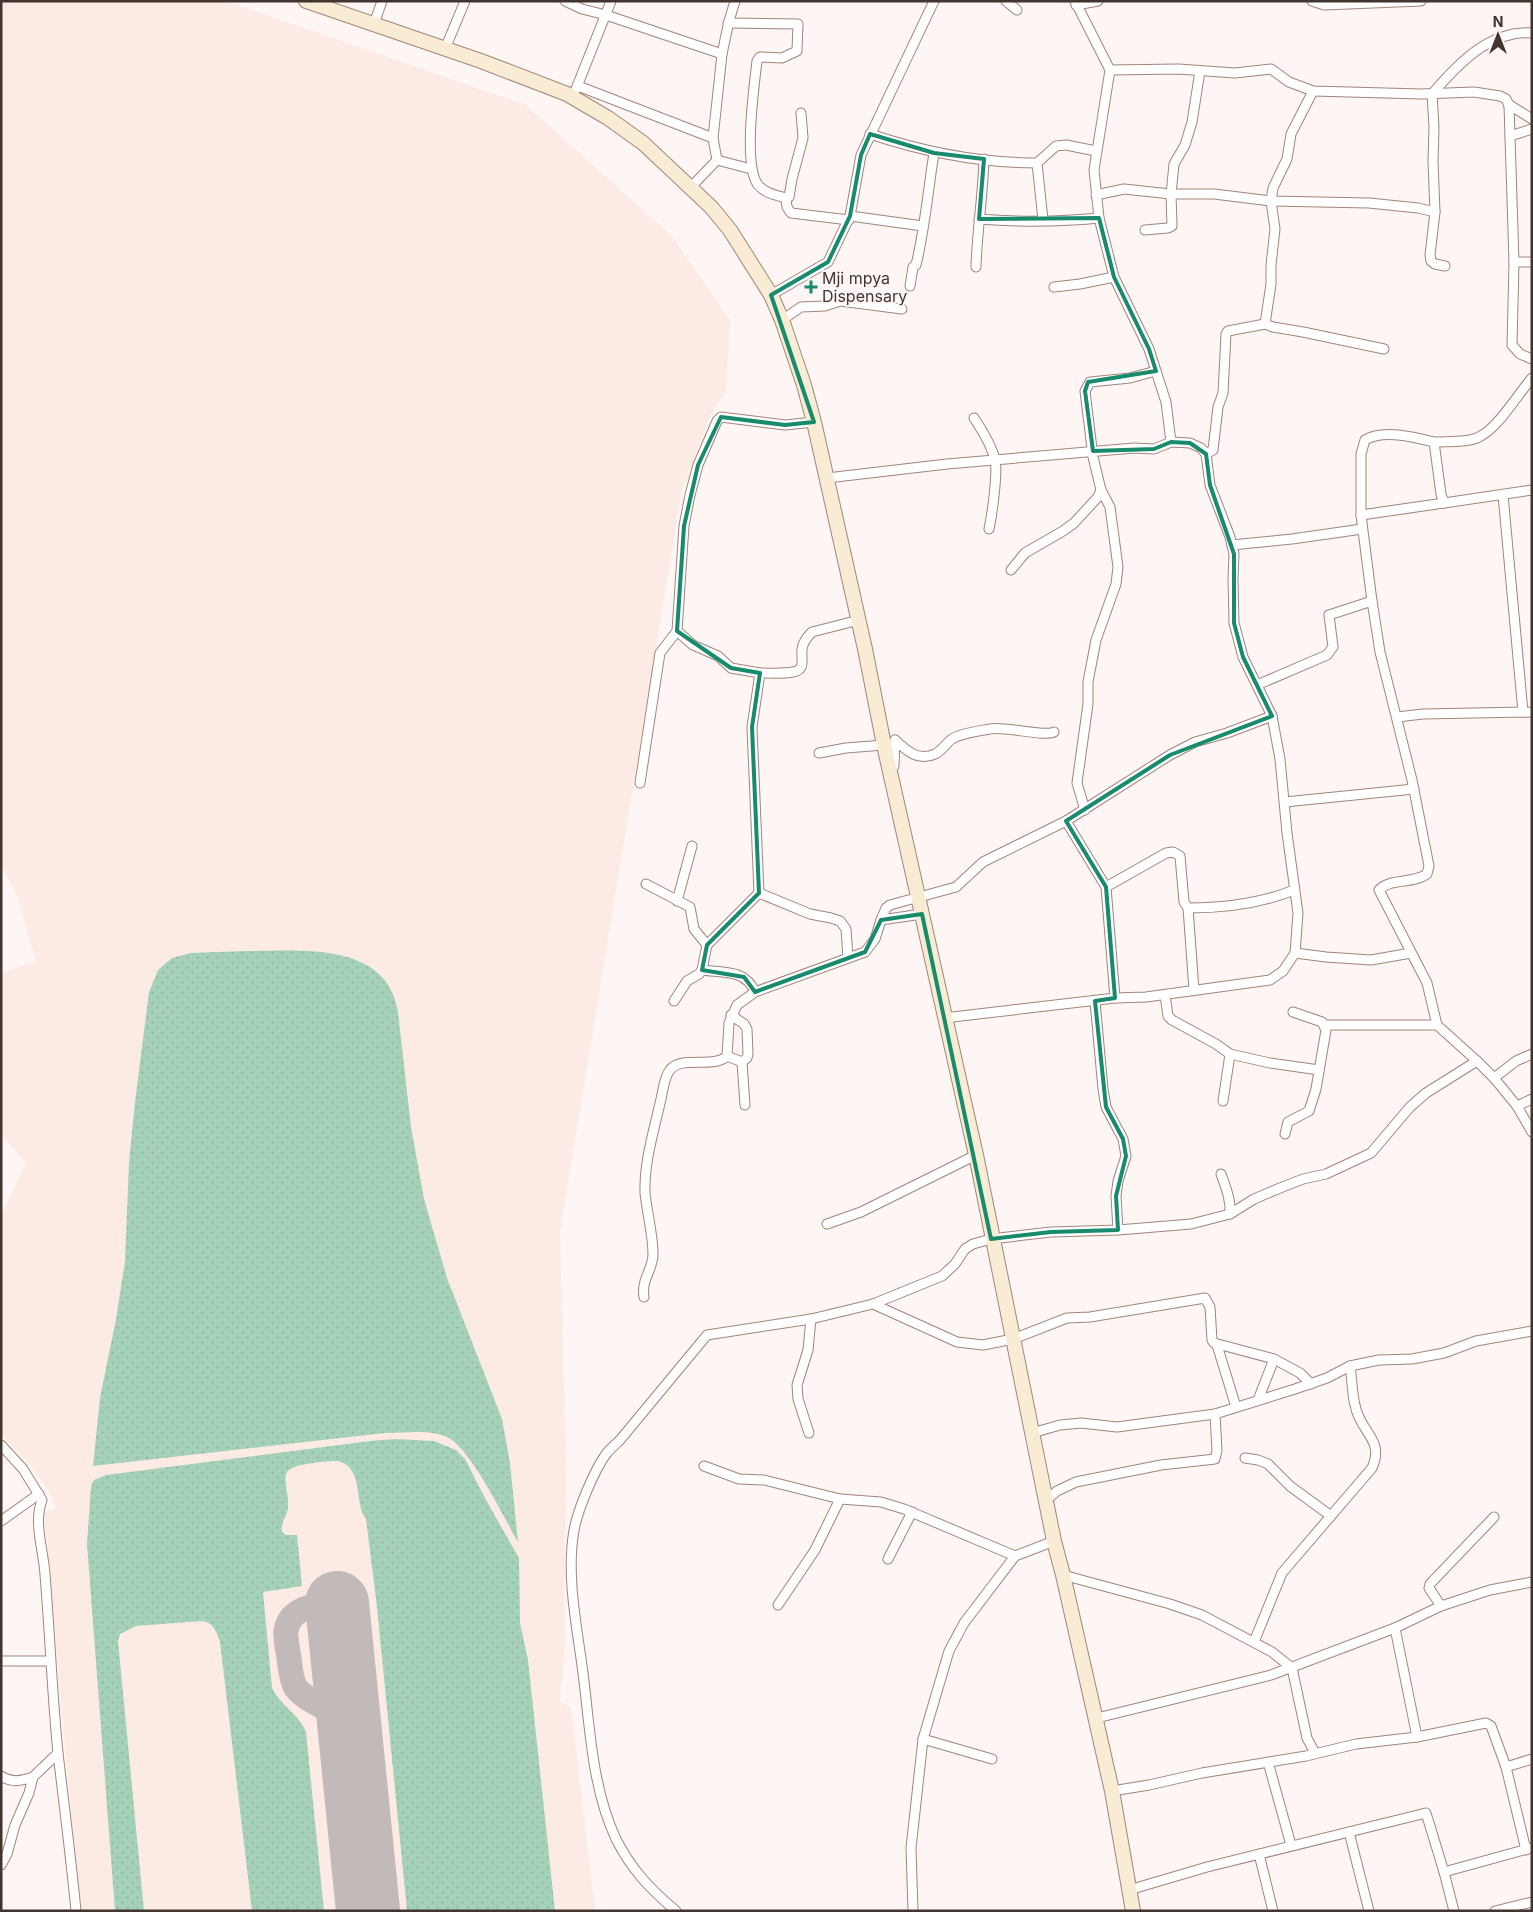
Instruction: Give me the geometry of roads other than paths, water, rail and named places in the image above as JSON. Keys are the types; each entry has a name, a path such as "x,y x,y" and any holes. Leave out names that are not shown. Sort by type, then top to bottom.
{"main road":[{"path":"306,1 545,85 575,92 643,143 711,207 730,230 771,295 782,320 804,385 814,422 859,620 884,745 976,1156 991,1239 1054,1541 1112,1791 1133,1911"}],"street":[{"path":"374,24 382,1"},
{"path":"445,49 465,1"},
{"path":"565,1 582,9 606,15 722,54"},
{"path":"611,1 575,92 713,138"},
{"path":"717,160 713,138 722,54 728,23 735,1"},
{"path":"771,295 828,262 850,218 860,155 934,1"},
{"path":"1006,1 1017,10"},
{"path":"1098,1 1076,3 1110,70 1094,170 1099,218 1114,277 1150,350 1166,402 1171,442"},
{"path":"1312,1 1324,6 1421,1"},
{"path":"728,23 798,24 797,51 782,58 760,57 756,61 752,105 751,169 757,183 763,190 786,198"},
{"path":"1445,266 1431,261 1435,212 1432,94 1451,72 1473,52 1518,32 1532,33"},
{"path":"1110,70 1235,73 1271,69 1289,82 1313,92 1432,94 1474,92 1500,96 1506,99 1510,136 1514,262 1512,345 1520,354 1532,360"},
{"path":"1145,230 1172,226 1171,194 1174,164 1184,145 1192,122 1200,71"},
{"path":"1265,324 1271,284 1275,230 1271,201 1274,183 1286,159 1291,134 1313,92"},
{"path":"1508,104 1532,119"},
{"path":"801,114 803,138 789,197 786,198 787,208 791,213 923,226"},
{"path":"1510,136 1532,129"},
{"path":"870,134 934,153 1016,163 1037,163 1056,146 1066,145 1096,151"},
{"path":"910,286 913,268 916,265 922,242 934,153"},
{"path":"976,268 984,159"},
{"path":"717,160 751,169"},
{"path":"691,187 717,160"},
{"path":"1037,163 1043,220"},
{"path":"1096,195 1124,189 1171,194 1214,194 1271,201 1369,203 1418,208 1435,212"},
{"path":"979,218 1012,221 1071,221 1099,218"},
{"path":"1514,262 1532,262"},
{"path":"1054,287 1114,277"},
{"path":"782,320 801,307 825,306 840,301 902,309"},
{"path":"1206,454 1213,450 1214,446 1213,439 1218,407 1223,393 1226,334 1228,331 1265,324 1272,328 1303,332 1384,349"},
{"path":"1085,810 1077,783 1088,704 1088,682 1096,640 1116,584 1118,567 1110,507 1101,490 1093,451 1085,391 1090,382 1130,378 1156,371"},
{"path":"1532,378 1492,427 1477,438 1434,442 1373,436 1365,440 1361,454 1362,530 1380,652 1398,718 1430,866 1427,874 1420,879 1384,885 1379,890 1427,983 1437,1024 1494,1078 1517,1106 1532,1132"},
{"path":"640,783 660,653 677,631 684,526 690,495 698,465 717,420 721,417 785,425 814,422"},
{"path":"974,418 995,460 992,512 989,529"},
{"path":"827,478 1093,451 1134,448 1140,450 1154,449 1171,442 1190,443 1201,448 1206,454 1210,485 1234,554 1234,623 1243,656 1272,716 1280,759 1285,802 1286,833 1298,913 1296,953 1283,971 1270,980 1165,995 1115,998 944,1018"},
{"path":"1434,442 1441,494 1444,503"},
{"path":"1011,570 1025,553 1074,523 1098,497 1101,490"},
{"path":"1361,515 1532,490"},
{"path":"1398,718 1423,714 1527,712 1503,495"},
{"path":"1232,545 1362,530"},
{"path":"1257,685 1327,655 1333,646 1328,615 1372,601"},
{"path":"677,631 693,646 718,656 731,668 760,673 792,672 799,670 802,665 802,649 812,632 859,620"},
{"path":"674,1001 687,981 702,970 707,945 759,893 752,727 760,673"},
{"path":"728,1056 729,1023 737,1005 755,992 865,952 875,939 886,908 890,904 956,887 983,862 1066,821 1178,750 1195,742 1227,733 1272,716"},
{"path":"890,770 894,766 895,740 913,756 924,757 936,754 953,738 990,728 1032,731 1045,734 1054,732"},
{"path":"819,754 846,748 884,745"},
{"path":"1285,802 1414,789"},
{"path":"1066,821 1106,887 1115,998"},
{"path":"677,901 692,846"},
{"path":"1106,887 1166,853 1173,852 1180,856 1184,902 1188,908 1194,990"},
{"path":"646,884 690,907 694,929 707,945"},
{"path":"1188,908 1268,899 1294,890"},
{"path":"759,893 810,914 840,921 846,929 848,958"},
{"path":"881,920 922,914"},
{"path":"1296,953 1371,960 1411,953"},
{"path":"702,970 732,973 744,977 751,982 755,992"},
{"path":"1165,995 1168,1016 1172,1020 1216,1044 1230,1054 1270,1063 1319,1070"},
{"path":"1095,1001 1106,1107 1123,1139 1126,1156 1118,1181 1116,1196 1118,1230"},
{"path":"1293,1012 1322,1022 1325,1025 1437,1024"},
{"path":"731,1015 748,1029 748,1054 747,1058 742,1062"},
{"path":"1285,1134 1288,1122 1308,1111 1316,1089 1326,1030 1325,1025"},
{"path":"1223,1101 1230,1054"},
{"path":"1494,1078 1516,1061 1532,1054"},
{"path":"644,1297 642,1288 654,1255 645,1192 647,1166 666,1079 670,1070 675,1066 694,1062 714,1062 728,1056 742,1062"},
{"path":"742,1062 745,1104"},
{"path":"676,1911 654,1893 630,1865 605,1809 595,1768 572,1587 574,1528 579,1510 607,1453 620,1440 707,1335 811,1320 873,1304 942,1276 955,1264 965,1249 973,1244 991,1239 1051,1232 1118,1230 1191,1224 1230,1214 1254,1199 1303,1178 1326,1174 1371,1153 1410,1107 1426,1092 1478,1062"},
{"path":"1517,1106 1532,1099"},
{"path":"826,1224 860,1212 976,1156"},
{"path":"1221,1174 1227,1190 1230,1214"},
{"path":"873,1304 957,1342 983,1345 1013,1339 1067,1318 1090,1317 1205,1298 1210,1306 1212,1340 1217,1344 1274,1359 1300,1373 1311,1384"},
{"path":"809,1433 798,1399 797,1385 800,1370 808,1350 811,1320"},
{"path":"1032,1433 1060,1425 1081,1423 1117,1428 1215,1414 1311,1384 1350,1366 1379,1360 1412,1359 1444,1353 1476,1341 1532,1331"},
{"path":"1217,1344 1236,1407"},
{"path":"1258,1400 1274,1359"},
{"path":"1254,1642 1282,1573 1372,1468 1377,1457 1376,1449 1370,1436 1360,1423 1355,1406 1350,1366"},
{"path":"1046,1500 1057,1491 1076,1482 1160,1465 1215,1459 1217,1451 1215,1414"},
{"path":"1,1445 23,1469 42,1500 38,1511 45,1574 50,1660 58,1753 76,1911"},
{"path":"1245,1458 1268,1464 1290,1486 1331,1516"},
{"path":"704,1466 739,1479 764,1480 840,1499 881,1502 912,1512 1015,1556"},
{"path":"1,1521 39,1494"},
{"path":"778,1605 816,1550 840,1499"},
{"path":"888,1559 912,1512"},
{"path":"1442,1606 1429,1588 1430,1584 1494,1517"},
{"path":"913,1911 911,1848 923,1739 949,1650 964,1623 1015,1556 1054,1541"},
{"path":"1063,1575 1170,1604 1202,1615 1272,1652 1292,1668 1308,1738 1315,1753"},
{"path":"1096,1718 1271,1675 1395,1628 1442,1606 1490,1590 1532,1582"},
{"path":"1395,1628 1417,1737"},
{"path":"1,1661 50,1660"},
{"path":"1112,1791 1380,1740 1417,1737 1486,1722 1491,1726 1506,1767 1529,1849 1444,1872"},
{"path":"923,1739 992,1759"},
{"path":"1,1776 8,1780 22,1781 33,1777 58,1753"},
{"path":"1506,1767 1532,1759"},
{"path":"1268,1762 1291,1845"},
{"path":"1,1865 7,1854 15,1825 29,1793 33,1777"},
{"path":"1129,1890 1291,1845 1426,1813 1454,1911"},
{"path":"1349,1832 1369,1911"},
{"path":"1259,1854 1273,1911"},
{"path":"1495,1911 1532,1902"}],"place":[{"name":"Mji mpya Dispensary","path":"811,287"}]}
